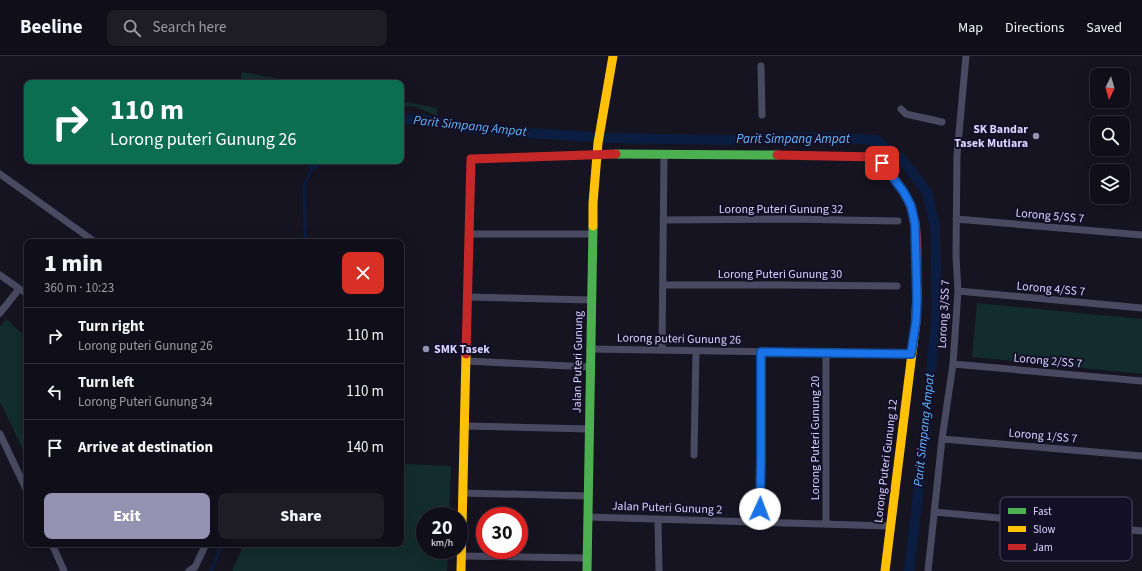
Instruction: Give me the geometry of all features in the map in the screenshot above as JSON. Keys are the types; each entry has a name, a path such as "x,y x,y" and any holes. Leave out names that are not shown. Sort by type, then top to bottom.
{"street":[{"name":"Jalan Puteri Gunung","path":"587,571 593,203 598,143 613,56"},
{"name":"Lorong 3/SS 7","path":"928,571 942,438 953,364 958,291 956,219 957,155 966,56"},
{"path":"761,66 762,115"},
{"path":"901,109 906,114 942,122"},
{"path":"463,507 471,158 597,154 664,155 662,350"},
{"name":"Lorong Puteri Gunung 12","path":"664,155 877,157 903,191 911,206 915,224 917,300 916,321 885,571"},
{"path":"0,174 91,239"},
{"name":"Lorong Puteri Gunung 32","path":"664,220 787,219 898,221"},
{"name":"Lorong 5/SS 7","path":"956,219 1142,235"},
{"path":"469,234 592,234"},
{"path":"0,275 24,292"},
{"name":"Lorong Puteri Gunung 30","path":"663,285 897,286"},
{"path":"0,313 19,289"},
{"name":"Lorong 4/SS 7","path":"958,291 1142,308"},
{"path":"468,298 591,300"},
{"name":"Lorong puteri Gunung 26","path":"590,348 911,354"},
{"path":"694,455 696,350"},
{"path":"760,522 761,352"},
{"name":"Lorong Puteri Gunung 20","path":"826,353 826,524"},
{"path":"466,361 590,367"},
{"name":"Lorong 2/SS 7","path":"953,364 1142,381"},
{"path":"465,426 589,429"},
{"path":"0,434 24,485"},
{"name":"Lorong 1/SS 7","path":"942,438 1142,456"},
{"path":"463,493 588,496"},
{"path":"934,512 1000,518"},
{"name":"Jalan Puteri Gunung 2","path":"588,517 890,526"},
{"path":"658,519 659,571"},
{"path":"1132,530 1142,531"},
{"path":"53,547 64,571"},
{"path":"189,571 195,567 205,547"},
{"path":"468,556 587,558"},
{"path":"461,571 462,559"}],"green space":[{"path":"242,72 285,80 241,80"},
{"path":"404,102 437,108 437,116 416,107 404,106"},
{"path":"977,303 1142,319 1142,374 972,357"},
{"path":"6,319 24,335 24,452 0,402 0,327"},
{"path":"404,464 451,466 449,507 416,507 416,559 448,559 447,571 232,571 243,547 404,547"}],"waterway":[{"name":"Parit Simpang Ampat","path":"404,120 420,119 468,128 611,138 727,140 821,137 876,140 902,159 927,192 935,226 937,309 925,436 909,571"},
{"name":"Parit Simpang Ampat","path":"306,239 304,186 313,165"},
{"name":"Parit Simpang Ampat","path":"211,571 221,547"}],"traffic: fast":[{"path":"616,154 777,155"},
{"path":"587,571 593,226"}],"traffic: slow":[{"path":"593,226 593,203 598,143 613,56"},
{"path":"885,571 916,321 917,288"},
{"path":"461,571 466,354"}],"traffic: jam":[{"path":"466,354 471,159 616,154"},
{"path":"777,155 877,157 904,192 913,214 917,246 917,288"}],"place":[{"name":"SK Bandar Tasek Mutiara","path":"1036,136"},
{"name":"SMK Tasek","path":"426,349"}],"route":[{"path":"760,509 761,352 911,354 916,321 917,300 915,224 911,206 907,198 882,163"}]}
